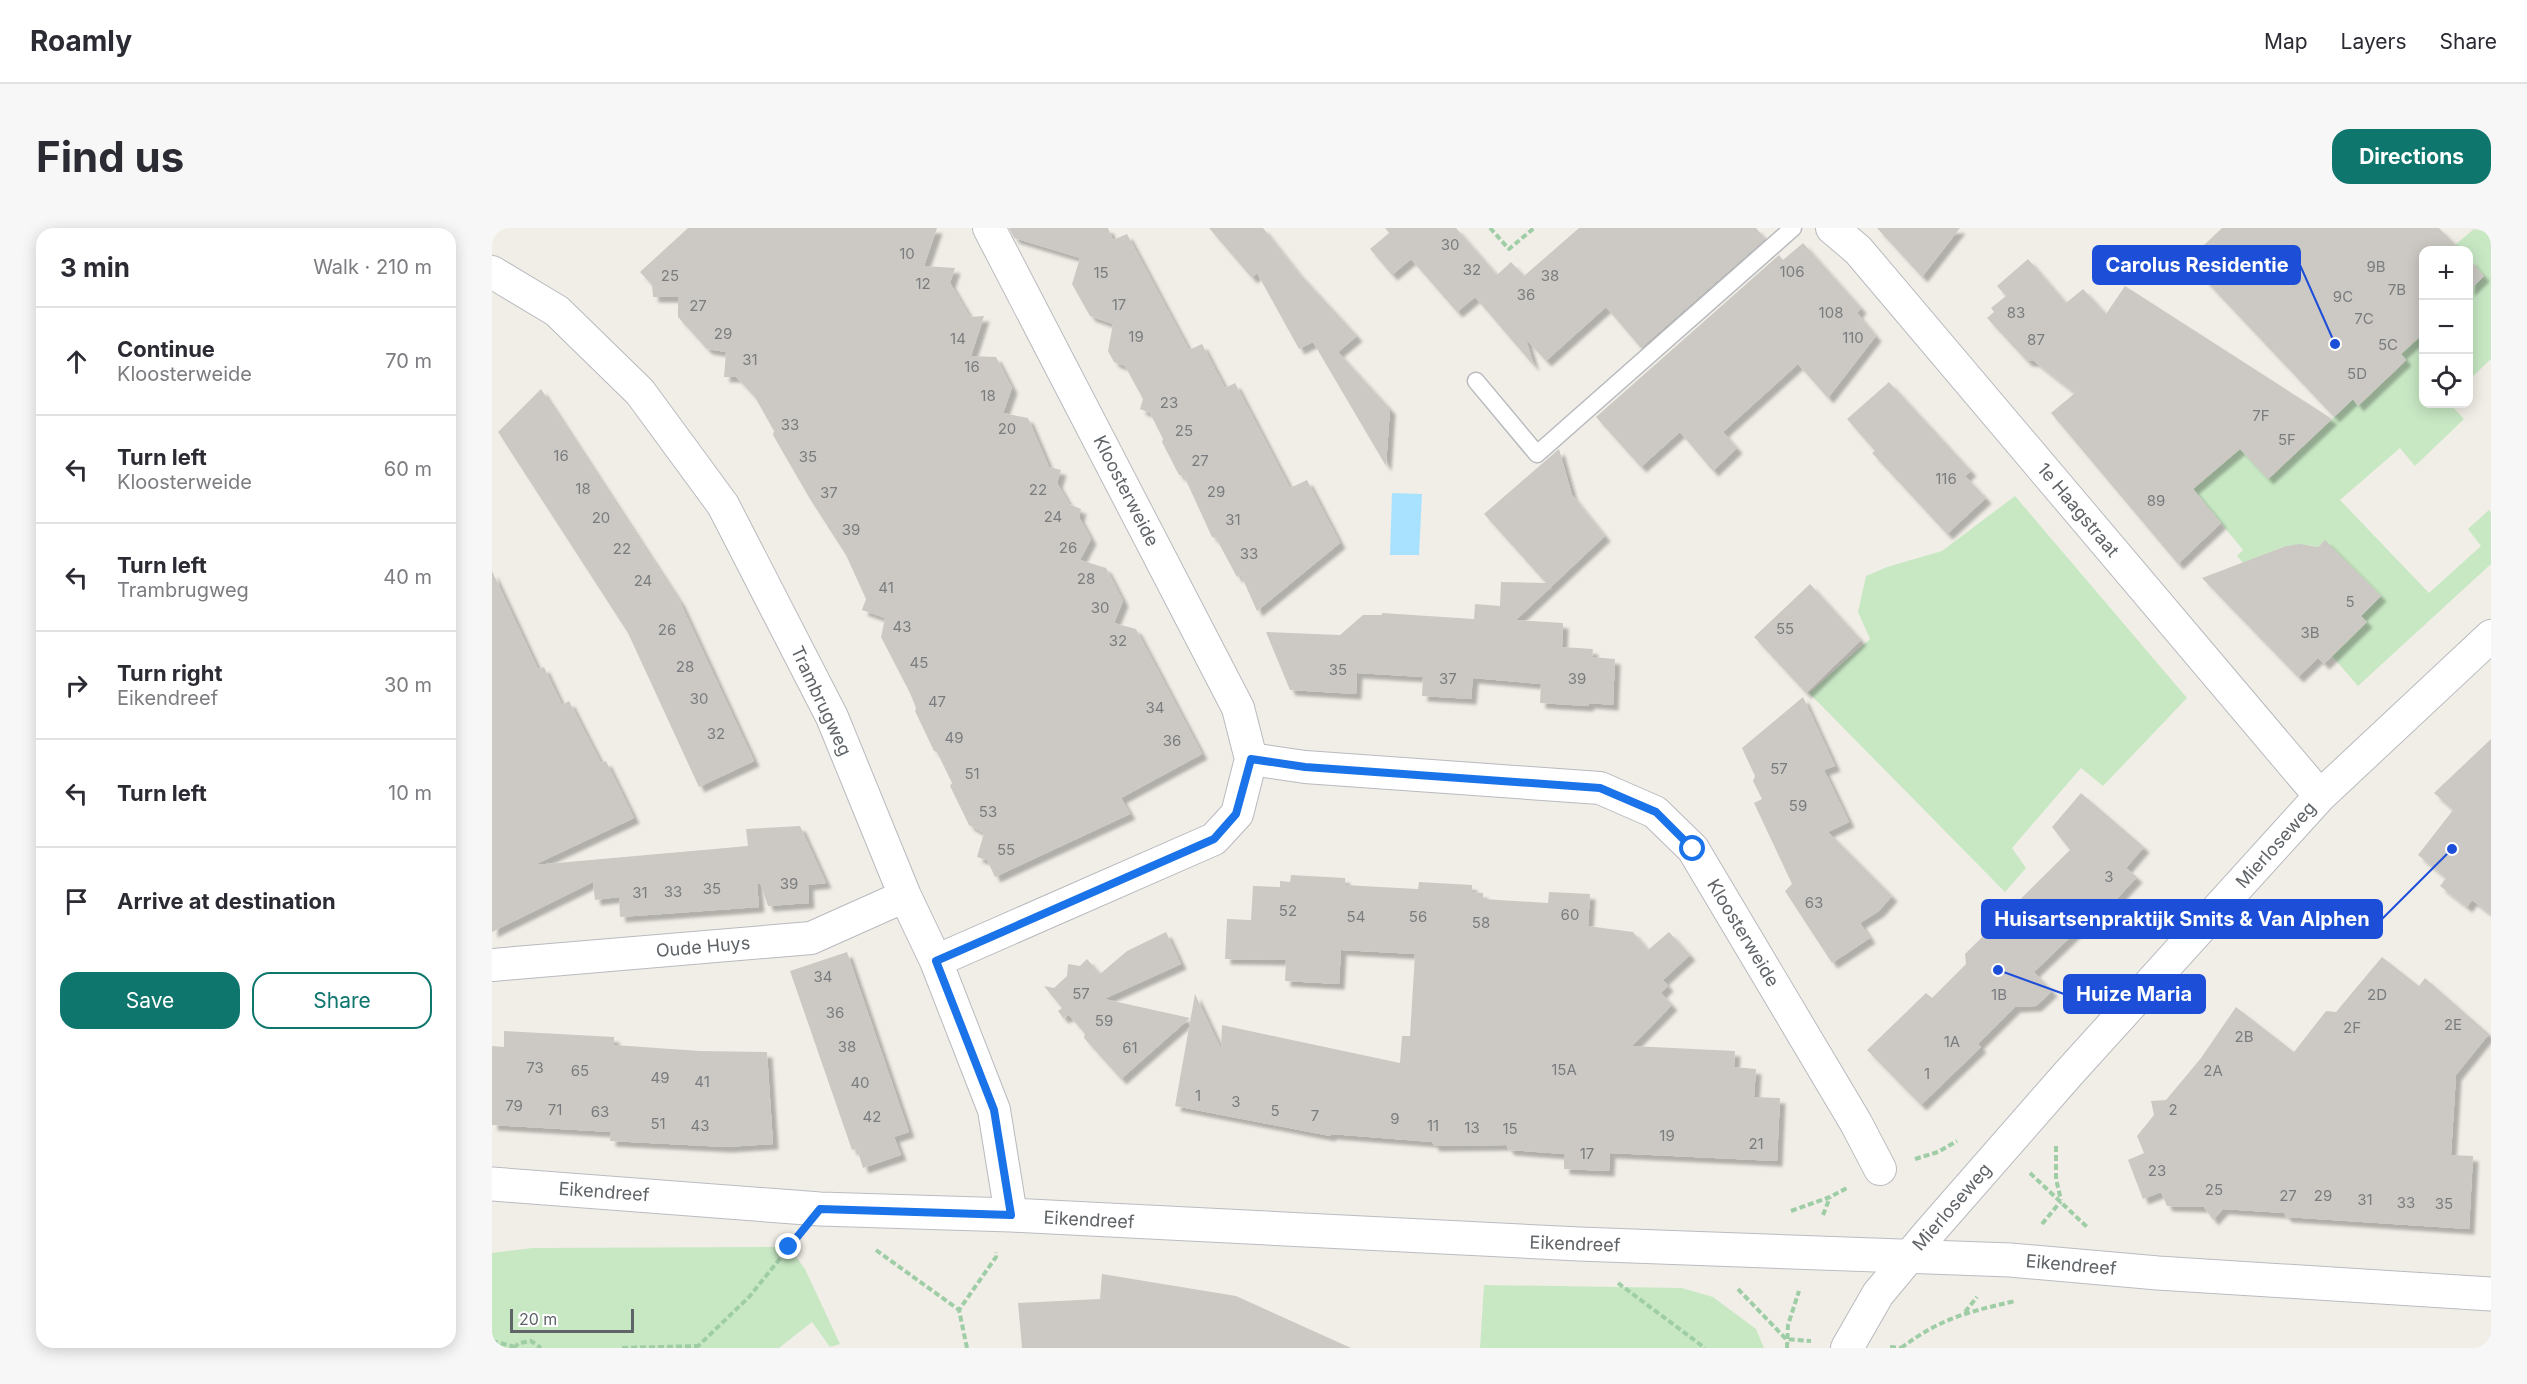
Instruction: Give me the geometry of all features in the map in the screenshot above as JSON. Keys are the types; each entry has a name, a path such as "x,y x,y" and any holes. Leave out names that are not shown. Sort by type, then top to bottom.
{"street":[{"name":"Kloosterweide","path":"936,961 1214,839 1236,814 1251,759 1238,708 989,228"},
{"name":"1e Haagstraat","path":"1832,228 1858,250 2320,796"},
{"name":"Trambrugweg","path":"492,272 558,311 640,392 723,505 832,717 905,896 936,961 994,1110 1004,1216"},
{"name":"Mierloseweg","path":"1847,1348 1868,1308 1908,1257 2068,1074 2320,796 2491,636"},
{"name":"Kloosterweide","path":"1251,759 1305,767 1600,788 1656,812 1693,849 1856,1123 1880,1169"},
{"name":"Oude Huys","path":"492,965 811,938 905,896"},
{"name":"Eikendreef","path":"492,1184 820,1209 1579,1244 2010,1260 2158,1273 2491,1294"}],"lane":[{"path":"1476,381 1537,453 1793,228"}],"path":[{"path":"1490,228 1509,249 1534,228"},
{"path":"622,1348 698,1347 749,1297 820,1209"},
{"path":"959,1310 996,1257 1004,1216"},
{"path":"867,1243 959,1310 967,1348"},
{"path":"1579,1244 1624,1290 1705,1348"},
{"path":"1734,1285 1786,1340 1787,1348"},
{"path":"1901,1348 1924,1331 1964,1313"},
{"path":"1786,1340 1808,1341"},
{"path":"492,1341 514,1348 519,1343 531,1341 541,1348"}],"green space":[{"path":"2474,229 2491,233 2491,359 2473,376 2473,287 2484,276 2473,264 2473,246 2455,245"},
{"path":"2419,337 2419,408 2454,408 2464,419 2415,466 2400,448 2340,500 2429,593 2481,546 2468,529 2489,510 2491,513 2491,564 2358,686 2332,656 2366,622 2361,616 2381,596 2325,541 2317,547 2296,545 2282,547 2263,557 2269,593 2237,556 2243,550 2193,489 2240,449 2269,479 2353,399 2359,405 2406,361 2401,354"},
{"path":"2015,496 2187,698 2103,786 2081,768 2012,848 2026,868 2005,892 1809,693 1870,639 1858,612 1866,576 1887,567 1942,551"},
{"path":"789,1247 805,1269 840,1344 830,1347 812,1322 779,1348 492,1348 492,1253 532,1248"},
{"path":"1484,1285 1682,1288 1713,1297 1756,1329 1764,1348 1480,1348"}],"water":[{"path":"1392,493 1422,494 1419,555 1390,555"}],"building":[{"path":"688,228 937,228 924,266 955,268 950,283 970,317 984,316 971,356 996,357 1012,388 1003,413 1028,418 1049,467 1061,470 1057,483 1069,504 1081,509 1079,517 1091,539 1080,560 1106,568 1123,601 1114,623 1136,629 1202,754 1121,798 1130,814 995,877 987,860 977,857 984,833 969,825 950,786 952,783 915,711 910,693 881,637 885,618 862,610 866,599 846,555 773,435 774,431 755,397 736,377 724,377 726,352 707,349 678,317 678,297 653,297 652,285 640,272"},
{"path":"1009,228 1108,228 1113,240 1127,234 1189,350 1202,344 1225,388 1235,383 1290,488 1307,480 1340,543 1257,611 1241,575 1237,577 1216,538 1212,537 1184,476 1179,475 1162,442 1163,439 1150,413 1140,409 1143,399 1125,366 1114,362 1108,351 1113,324 1090,316 1072,284 1080,258 1014,238"},
{"path":"1209,228 1263,228 1296,270 1357,336 1338,352 1390,409 1386,466 1313,342 1299,349 1257,273 1252,278"},
{"path":"1385,228 1456,228 1497,275 1511,262 1524,276 1579,228 1756,228 1765,239 1641,348 1606,307 1546,361 1526,339 1534,366 1475,297 1457,312 1411,259 1392,275 1370,249 1389,233"},
{"path":"1877,228 1960,228 1922,277"},
{"path":"2222,228 2439,228 2456,246 2419,246 2419,338 2401,354 2406,360 2358,406 2353,399 2334,417 2187,261"},
{"path":"1803,243 1861,308 1857,313 1876,336 1828,398 1798,364 1723,432 1737,448 1713,471 1680,432 1641,467 1596,417 1779,255 1783,260"},
{"path":"2028,259 2066,303 2083,289 2106,314 2125,286 2332,419 2268,479 2240,449 2193,489 2221,523 2178,564 2051,413 2075,393 2034,361 2027,361 1987,318 1994,312 1991,308 2006,296 1997,286"},
{"path":"2473,264 2484,276 2473,287"},
{"path":"1889,382 1971,471 1965,476 1986,498 1947,534 1872,453 1875,451 1847,419"},
{"path":"541,389 680,602 754,761 699,787 628,633 498,432"},
{"path":"1559,449 1572,495 1605,536 1516,620 1563,623 1562,647 1593,649 1592,657 1615,659 1613,705 1540,703 1541,684 1473,678 1471,699 1422,696 1423,677 1357,673 1356,694 1290,690 1266,632 1340,635 1363,615 1382,615 1382,613 1474,619 1475,604 1500,606 1501,582 1546,583 1484,514"},
{"path":"2325,540 2381,596 2361,616 2367,622 2324,664 2318,658 2298,677 2202,578 2286,546 2299,544 2318,547"},
{"path":"492,571 538,669 544,667 562,705 569,701 601,763 606,761 634,818 534,865 748,846 746,829 800,826 826,883 808,885 809,903 768,906 760,883 757,884 759,907 620,917 619,897 595,900 593,882 492,932"},
{"path":"1810,584 1861,640 1806,693 1754,637"},
{"path":"1803,697 1835,766 1824,770 1849,822 1828,832 1892,896 1879,911 1860,923 1870,938 1832,963 1785,891 1792,884 1754,803 1762,799 1753,781 1755,776 1742,748"},
{"path":"2491,739 2491,914 2472,900 2467,907 2440,886 2446,878 2418,855 2453,810 2434,793"},
{"path":"2081,793 2144,847 2126,868 2137,877 2092,926 2087,921 2034,972 2052,991 2036,1006 2015,1007 1978,1044 1981,1047 1921,1105 1867,1050 1926,993 1932,998 1966,964 1965,954 2070,850 2052,827"},
{"path":"1291,875 1345,878 1345,885 1380,887 1418,889 1419,882 1472,885 1472,892 1483,893 1483,899 1548,903 1549,892 1590,894 1588,926 1633,932 1648,950 1669,932 1690,955 1663,980 1668,986 1661,993 1672,1005 1632,1046 1735,1051 1734,1067 1756,1069 1754,1097 1780,1098 1777,1161 1610,1153 1609,1171 1564,1169 1564,1154 1509,1150 1506,1145 1434,1146 1432,1142 1331,1134 1330,1136 1175,1106 1195,994 1221,1049 1222,1025 1400,1063 1402,1036 1410,1036 1415,954 1341,950 1339,984 1285,981 1286,960 1225,959 1227,919 1251,920 1253,886 1280,887 1280,881 1290,882"},
{"path":"1166,932 1181,964 1104,999 1190,1018 1121,1079 1084,1038 1085,1034 1069,1015 1063,1018 1058,1011 1062,1008 1044,986 1054,988 1067,976 1068,964 1080,966 1087,959 1100,974 1127,951"},
{"path":"847,952 909,1132 894,1137 901,1155 863,1168 857,1149 852,1150 790,971"},
{"path":"2382,957 2419,986 2425,978 2489,1034 2456,1075 2451,1155 2473,1156 2469,1229 2286,1217 2284,1213 2223,1209 2213,1220 2204,1207 2167,1206 2161,1192 2143,1199 2128,1160 2144,1153 2137,1136 2154,1115 2151,1101 2166,1100 2201,1058 2236,1007 2294,1052 2326,1011 2336,1012"},
{"path":"504,1031 614,1037 614,1045 700,1051 767,1052 773,1144 726,1147 610,1141 611,1132 492,1125 492,1046 504,1047"},
{"path":"1102,1274 1236,1296 1351,1348 1022,1348 1018,1303 1100,1299"}],"place":[{"name":"Carolus Residentie","path":"2335,344"},
{"name":"Huisartsenpraktijk Smits & Van Alphen","path":"2452,849"},
{"name":"Huize Maria","path":"1998,970"}],"route":[{"path":"789,1247 820,1209 1011,1215 994,1110 936,961 1214,839 1236,814 1251,759 1305,767 1600,788 1656,812 1693,849"}]}
